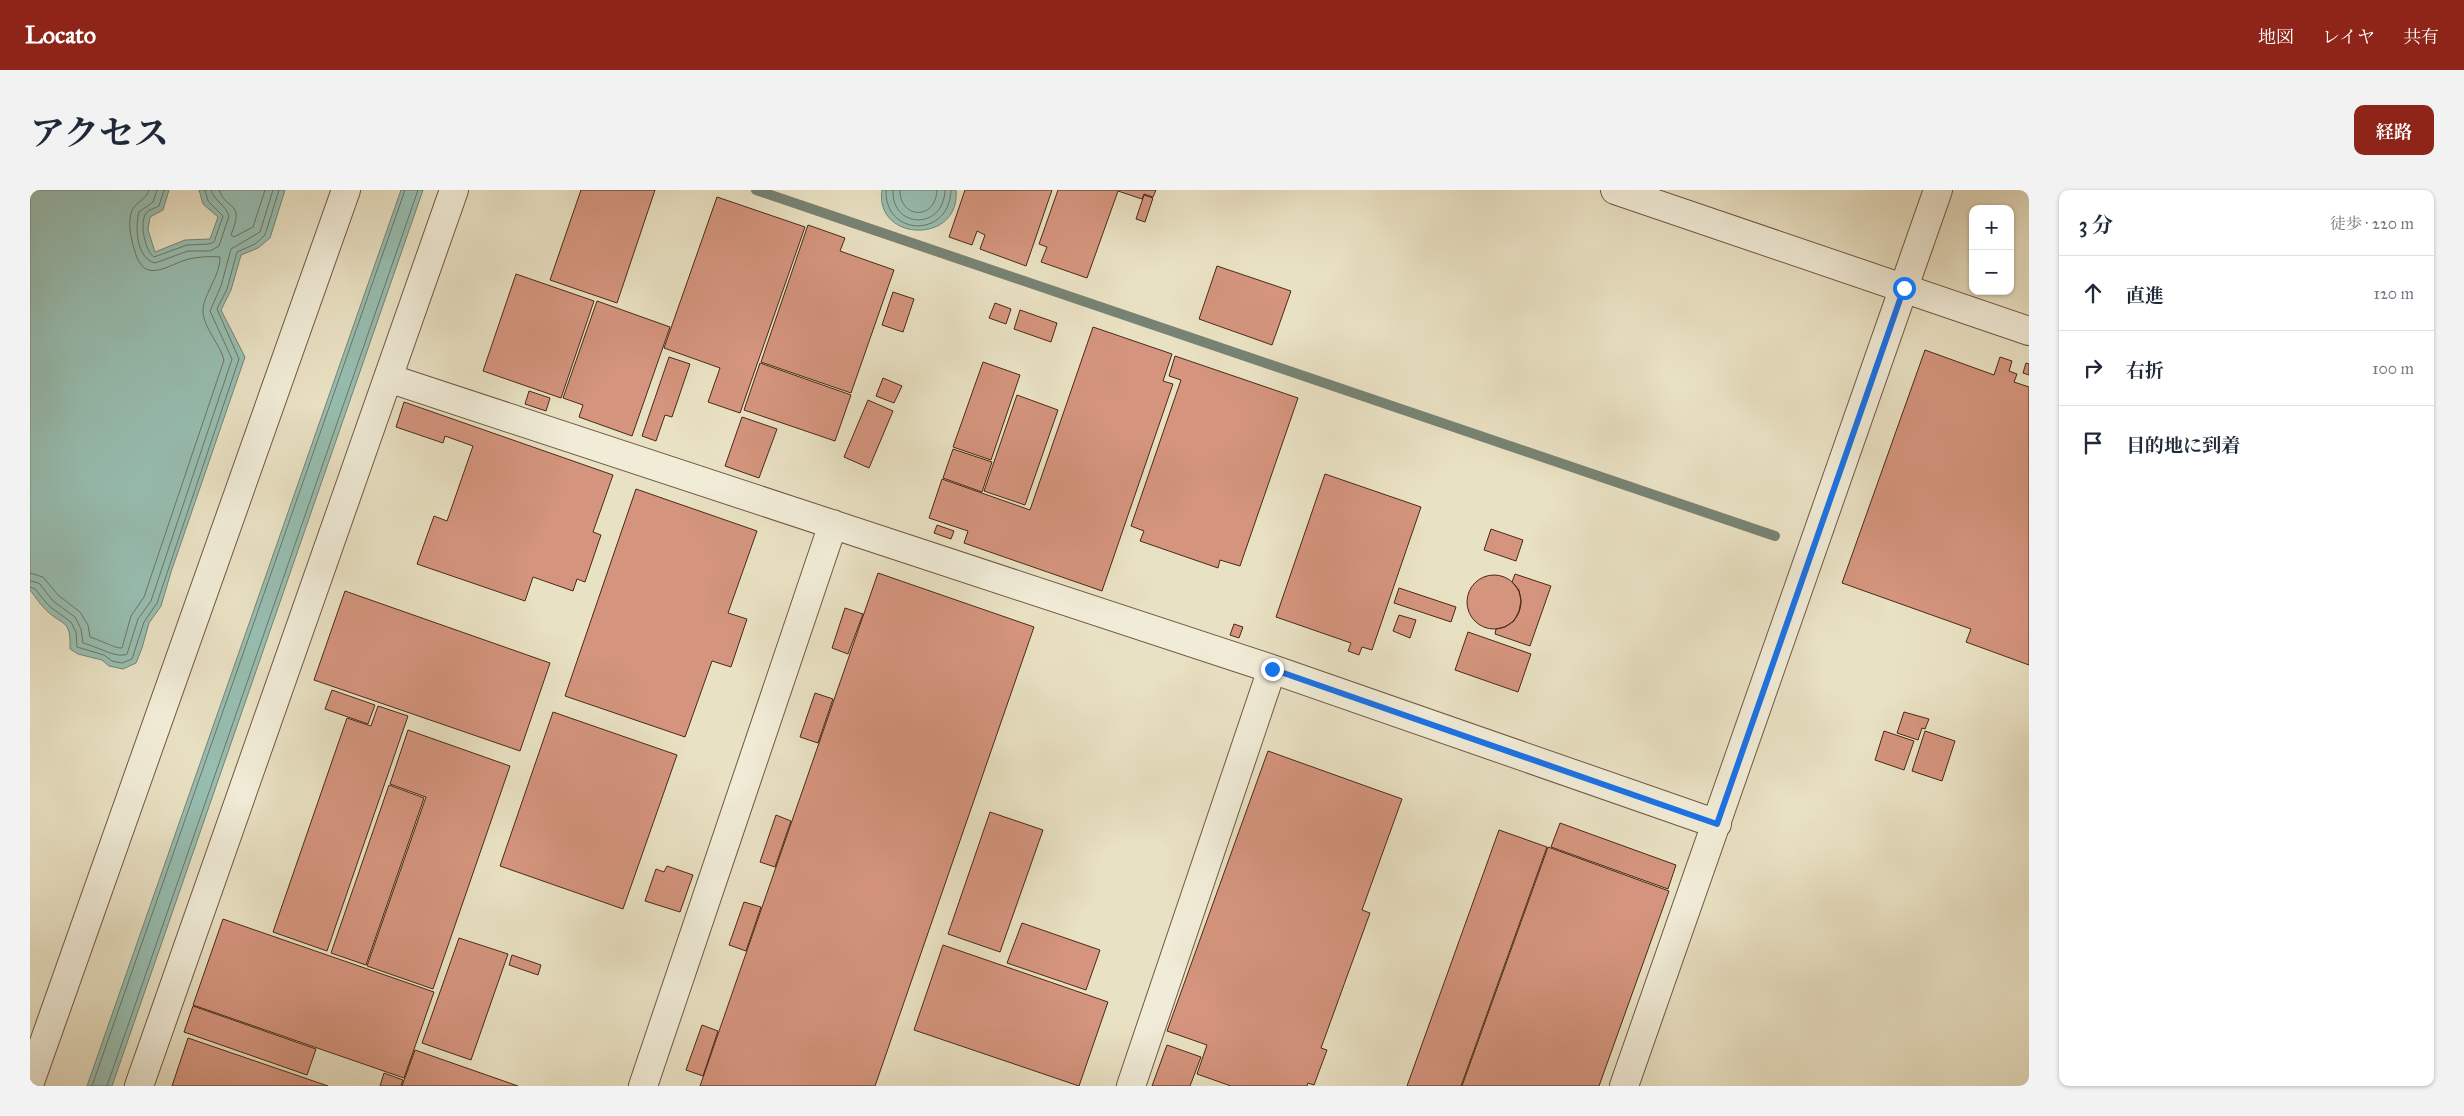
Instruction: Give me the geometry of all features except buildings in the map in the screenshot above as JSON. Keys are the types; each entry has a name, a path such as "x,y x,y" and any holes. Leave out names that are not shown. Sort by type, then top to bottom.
{"street":[{"path":"30,1082 346,190"},
{"path":"139,1086 454,190"},
{"path":"1614,190 2029,331"},
{"path":"1624,1086 1938,190"},
{"path":"388,378 1272,669 1717,824"},
{"path":"643,1086 833,524"},
{"path":"1131,1086 1272,669"}],"water":[{"path":"30,190 169,190 163,210 150,217 148,230 155,252 185,240 210,239 218,217 203,204 199,190 285,190 270,238 258,248 241,255 231,290 221,310 245,357 161,606 149,623 136,663 123,669 109,666 102,660 78,654 70,649 69,632 65,624 51,615 30,590"},
{"path":"401,190 423,190 112,1086 87,1086"},
{"path":"882,190 956,190 954,208 945,221 933,228 918,230 903,227 891,220 883,207"}],"waterway":[{"path":"756,190 1775,536"}],"route":[{"path":"1272,669 1717,824 1904,288"}]}
